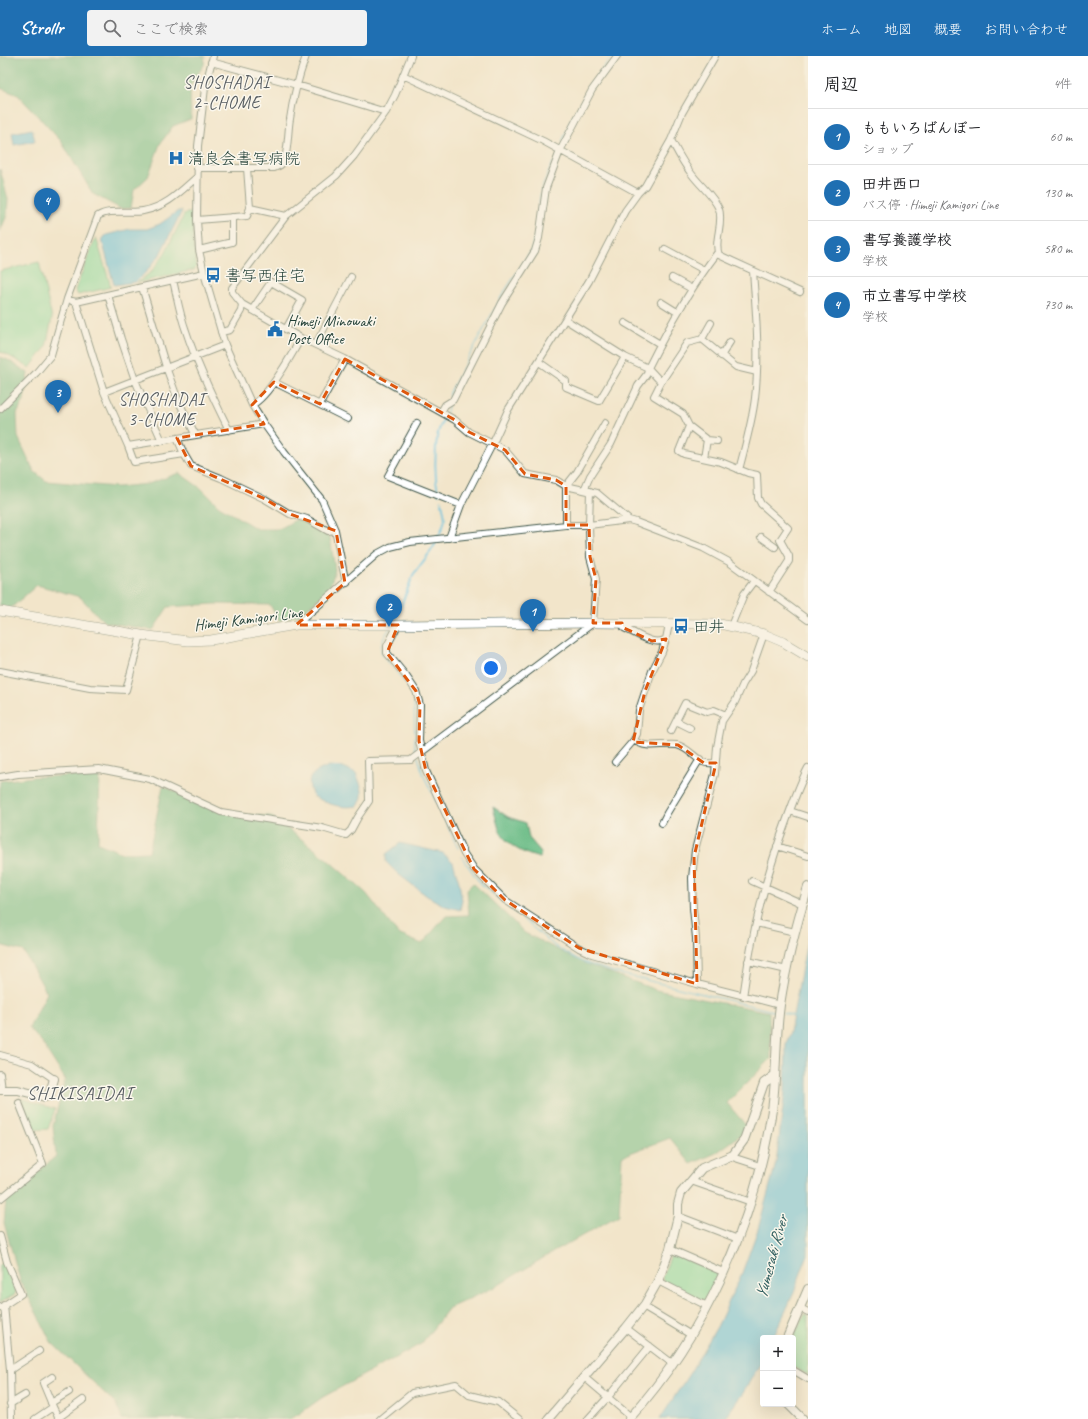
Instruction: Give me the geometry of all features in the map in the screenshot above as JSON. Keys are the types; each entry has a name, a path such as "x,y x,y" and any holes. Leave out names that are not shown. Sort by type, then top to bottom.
{"main road":[{"name":"Himeji Kamigori Line","path":"0,611 188,641 211,640 296,625 593,623 720,624 764,634 783,642 808,657"}],"street":[{"path":"197,168 274,168 284,163 290,116 297,85 306,56"},
{"path":"411,56 395,95 386,112 354,156 336,176 286,216 232,288 232,292 242,304 252,310 302,338 345,358 455,420 469,432 505,450 525,474 556,480 566,486 597,493 629,520"},
{"path":"441,412 444,405 453,400 502,303 535,251 539,238 546,188 560,151 592,90 617,56"},
{"path":"449,538 461,505 508,410 566,320 589,281 626,211 638,193 645,186 671,140 682,113 715,56"},
{"path":"347,582 345,579 336,530 322,500 264,424 252,405 225,345 204,273 199,250 197,220 197,168 201,115 205,88 212,59 386,112"},
{"path":"403,75 543,141 638,193"},
{"path":"671,140 680,158 714,201 719,210 719,227 716,249 719,255 800,292"},
{"path":"197,220 247,216 250,208 247,168"},
{"path":"0,409 36,373 51,355 67,299 98,216 105,212 142,212 156,208 170,201 197,177"},
{"path":"250,208 286,216"},
{"path":"199,250 232,242 232,217"},
{"path":"665,249 704,270"},
{"path":"0,777 18,774 99,769 150,779 221,812 322,828 346,835 351,830 369,801 368,761 411,760 593,623 596,579 590,557 588,525 587,490 590,476 611,444 638,386 647,374 648,368 660,344 678,312 704,270 718,252"},
{"path":"739,470 749,434 755,399 757,372 757,329 753,271"},
{"path":"67,299 76,302 204,273"},
{"path":"316,344 351,277"},
{"path":"672,278 692,289"},
{"path":"173,280 185,330 209,390 229,430"},
{"path":"252,310 271,282 302,300 286,329"},
{"path":"142,287 166,367 178,400 196,434"},
{"path":"108,295 120,339 135,380 162,441"},
{"path":"76,302 104,392 134,462 184,454"},
{"path":"661,302 678,312"},
{"path":"221,332 230,330 241,311 242,304"},
{"path":"566,320 625,357 648,368 661,382"},
{"path":"626,323 660,344"},
{"path":"711,323 702,339 687,343 661,382 654,396 683,414 689,426 707,440 717,441"},
{"path":"252,405 257,403 274,382 302,338"},
{"path":"702,339 736,367 757,372"},
{"path":"721,356 730,342"},
{"path":"104,392 225,345"},
{"path":"539,362 566,381 566,387 600,401 625,357"},
{"path":"320,404 345,358"},
{"path":"274,382 348,419"},
{"path":"417,423 388,476 461,505"},
{"path":"566,525 566,486 577,472 605,423"},
{"path":"128,446 264,424"},
{"path":"689,426 679,451 684,454 720,462 739,470 757,475 758,498 762,504 788,528 780,540 789,556 789,561 769,592"},
{"path":"177,438 191,466 221,478 265,499 290,514 306,519 328,531 336,530"},
{"path":"704,458 707,440"},
{"path":"296,625 378,554 390,547 410,542 566,525 588,525 629,520 704,548 729,562 808,620"},
{"path":"761,537 775,547"},
{"path":"731,626 744,594 754,581"},
{"path":"622,623 624,628 652,641 658,643 666,639"},
{"path":"615,762 634,740 637,734 639,710 652,671 662,652 669,624"},
{"path":"398,625 387,646 387,653 416,691 420,705 419,741 426,771 464,854 479,875 505,900 579,948 592,954 743,997 780,1005"},
{"path":"0,671 90,688 126,690 141,634"},
{"path":"697,984 696,938 693,908 694,857 715,774 717,747 722,721 735,702 740,689 751,671 764,634"},
{"path":"671,731 685,704 707,712 714,710 726,715"},
{"path":"676,721 690,728"},
{"path":"634,740 637,743 644,745 678,746 689,751 704,763 716,763"},
{"path":"662,822 664,811 700,759"},
{"path":"743,997 748,961 756,923 777,846 807,770"},
{"path":"790,811 808,818"},
{"path":"777,846 808,856"},
{"path":"752,882 803,904"},
{"path":"584,1377 630,1418 673,1364 707,1306 723,1272 738,1239 751,1202 760,1166 772,1109 780,1005 794,932 808,887"},
{"path":"756,923 794,932"},
{"path":"748,961 787,970"},
{"path":"0,1055 32,1064 54,1079 49,1096 45,1097 18,1090 1,1090 0,1074"},
{"path":"548,1419 643,1306 658,1280 670,1249 678,1216 678,1204 681,1193 702,1168 733,1154 744,1140 764,1083 775,1075"},
{"path":"0,1199 43,1164 19,1104"},
{"path":"730,1156 760,1166"},
{"path":"691,1181 751,1202"},
{"path":"678,1216 738,1239"},
{"path":"0,1236 7,1262 21,1294 2,1306 10,1370 11,1419"},
{"path":"670,1249 723,1272"},
{"path":"658,1280 707,1306"},
{"path":"789,1335 804,1310 808,1290"},
{"path":"643,1306 691,1335"},
{"path":"626,1328 673,1364"},
{"path":"588,1419 650,1346"},
{"path":"10,1370 39,1351"},
{"path":"795,1371 808,1379"},
{"path":"52,1377 43,1383 58,1418 83,1400"},
{"path":"380,1419 412,1393 456,1384 469,1395 498,1402 519,1419"},
{"path":"35,1419 69,1392"},
{"path":"10,1404 25,1395"},
{"path":"791,1407 803,1419"}],"highlighted area":[{"path":"345,359 455,420 469,432 505,450 525,474 556,480 566,486 566,525 589,525 590,557 596,579 593,623 622,623 624,628 652,641 666,639 645,691 633,742 678,745 704,763 716,763 694,857 697,984 579,948 505,900 474,869 426,771 419,741 420,705 416,691 387,653 398,625 296,625 345,583 336,531 290,514 265,499 191,466 177,438 264,424 252,405 274,382 320,404"}],"green space":[{"path":"0,56 205,56 204,65 190,86 191,119 173,126 160,144 148,177 134,190 131,208 121,209 93,194 61,141 18,95 0,88"},
{"path":"0,169 8,199 7,215 0,232"},
{"path":"185,213 193,213 193,242 197,267 194,270 137,283 151,272 165,253"},
{"path":"96,237 111,287 78,295 75,290"},
{"path":"39,262 52,318 46,347 30,368 0,352 0,271"},
{"path":"0,357 8,360 28,373 24,400 17,414 18,437 34,471 46,481 117,487 148,484 179,473 202,489 219,506 257,529 279,529 299,518 330,537 335,570 329,590 300,614 279,621 270,605 215,604 168,607 153,630 104,622 80,597 37,585 10,609 0,606"},
{"path":"100,775 98,843 122,853 149,852 163,786 226,813 271,816 321,854 366,893 398,934 422,944 446,916 469,915 467,889 473,883 525,933 584,963 656,990 769,1012 771,1059 727,1103 749,1129 716,1153 691,1164 670,1138 622,1156 619,1215 497,1286 449,1308 421,1344 323,1397 299,1414 289,1419 122,1419 116,1404 51,1342 20,1280 4,1223 6,1200 56,1156 53,1126 65,1079 42,1043 29,1028 47,993 23,951 0,945 0,781 33,777"},
{"path":"493,807 508,817 526,823 529,838 541,852 540,858 522,852 506,840 499,829"},
{"path":"21,1098 55,1109 48,1129 34,1130"},
{"path":"674,1254 717,1273 718,1276 707,1299 702,1301 663,1281 662,1277 671,1255"},
{"path":"3,1263 16,1291 15,1294 0,1303 0,1265"},
{"path":"805,1314 808,1316 808,1375 796,1369 796,1335 794,1335"}],"water":[{"path":"32,129 35,141 14,145 12,133"},
{"path":"178,211 182,211 159,256 146,272 136,282 114,285 102,240 106,235 130,229 147,229 160,224"},
{"path":"329,766 343,767 356,773 361,786 362,794 362,798 358,806 345,807 334,805 313,796 309,784 311,776"},
{"path":"400,843 443,853 453,862 459,882 462,900 460,910 445,906 427,896 398,874 386,862 386,854"},
{"name":"Yumesaki River","path":"808,935 808,1254 792,1297 774,1335 760,1335 760,1364 743,1393 724,1419 660,1419 718,1325 742,1273 758,1229 776,1163 785,1091 786,1044 790,1032"}],"waterway":[{"path":"562,142 571,120 591,85 612,56"},
{"path":"449,399 450,392 500,299 531,251 541,190 553,162"},
{"path":"447,413 448,405"},
{"path":"439,494 437,488 435,458 436,443 438,432 445,416"},
{"path":"438,537 445,519 441,500"},
{"path":"395,622 413,575 437,541"},
{"path":"390,628 384,637 381,650 382,654 407,685 414,697 415,748 417,753"},
{"path":"418,757 423,774 458,848"},
{"path":"462,857 480,883 556,947 581,961 613,972 777,1012"},
{"path":"783,1013 794,1016"}],"place":[{"name":"清良会書写病院","path":"176,158"},
{"name":"市立書写中学校","path":"47,221"},
{"name":"書写西住宅","path":"213,275"},
{"name":"Himeji Minowaki Post Office","path":"275,329"},
{"name":"書写養護学校","path":"58,413"},
{"name":"田井","path":"681,626"},
{"name":"田井西口","path":"389,627"},
{"name":"ももいろばんぼー","path":"533,632"}],"district":[{"name":"SHOSHADAI 2-CHOME","path":"227,92"},
{"name":"SHOSHADAI 3-CHOME","path":"162,409"},
{"name":"SHIKISAIDAI","path":"80,1093"}]}
